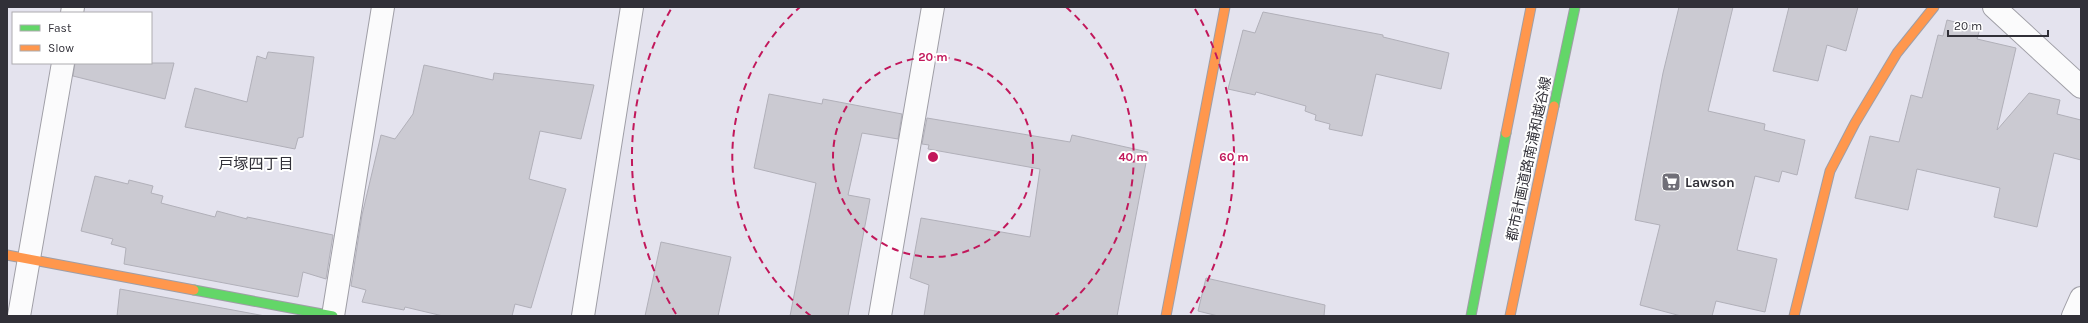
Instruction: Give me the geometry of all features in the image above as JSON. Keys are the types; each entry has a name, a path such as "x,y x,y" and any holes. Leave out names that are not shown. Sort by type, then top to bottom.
{"street":[{"path":"7,256 333,316 383,7"},
{"path":"583,316 632,7"},
{"path":"880,316 933,7"},
{"path":"1166,316 1225,7"},
{"name":"都市計画道路南浦和越谷線","path":"1471,316 1531,7"},
{"name":"都市計画道路南浦和越谷線","path":"1510,316 1575,7"},
{"path":"1794,316 1830,171 1855,123 1896,53 1934,7"},
{"path":"1994,7 2081,88"},
{"path":"19,316 30,260 63,64"},
{"path":"2073,316 2081,298"}],"building":[{"path":"1679,7 1733,7 1708,111 1765,124 1764,130 1805,140 1797,175 1782,171 1779,182 1755,176 1737,250 1777,259 1765,312 1716,301 1712,316 1681,316 1640,305 1660,225 1635,220 1663,73"},
{"path":"1789,7 1858,7 1846,51 1827,45 1818,81 1773,71"},
{"path":"1263,12 1383,35 1383,37 1449,53 1441,89 1376,74 1362,136 1329,129 1330,124 1315,120 1316,115 1305,111 1306,106 1256,92 1255,95 1228,89 1243,30 1255,33"},
{"path":"1947,20 1980,28 1977,39 2016,48 1997,130 2029,93 2060,100 2057,114 2081,120 2081,160 2054,153 2037,227 1994,217 2000,188 1917,169 1908,210 1855,198 1870,136 1899,142 1911,95 1922,98 1938,35 1943,36"},
{"path":"268,52 314,57 303,137 298,138 295,149 185,127 195,88 247,102 257,56 266,59"},
{"path":"174,63 165,99 73,76 75,64"},
{"path":"424,65 493,80 494,73 594,85 581,139 540,131 529,179 566,189 531,308 515,304 512,316 443,316 405,307 404,310 362,302 366,290 351,286 362,215 381,135 395,139 413,114"},
{"path":"769,94 822,104 823,99 902,114 898,139 862,133 848,195 870,199 848,316 790,316 816,183 754,168"},
{"path":"927,118 1070,142 1072,135 1148,152 1117,316 924,316 929,285 910,278 921,218 1030,237 1040,169 928,149 929,145 922,144"},
{"path":"95,176 128,184 129,180 153,186 151,193 163,196 161,203 215,217 217,211 247,219 247,217 333,235 326,279 303,272 298,297 124,264 126,248 111,244 113,239 81,231"},
{"path":"661,242 731,257 718,316 645,316"},
{"path":"1206,278 1325,305 1324,316 1218,316 1198,311"},
{"path":"120,289 265,316 117,316"}],"traffic: fast":[{"path":"1554,106 1575,7"},
{"path":"1471,316 1506,133"},
{"path":"194,290 333,316"}],"traffic: slow":[{"path":"1166,316 1225,7"},
{"path":"1506,133 1531,7"},
{"path":"1794,316 1830,171 1855,123 1897,53 1934,7"},
{"path":"1510,316 1554,106"},
{"path":"7,255 194,290"}],"place":[{"name":"Lawson","path":"1671,182"}],"district":[{"name":"戸塚四丁目","path":"256,164"}]}
